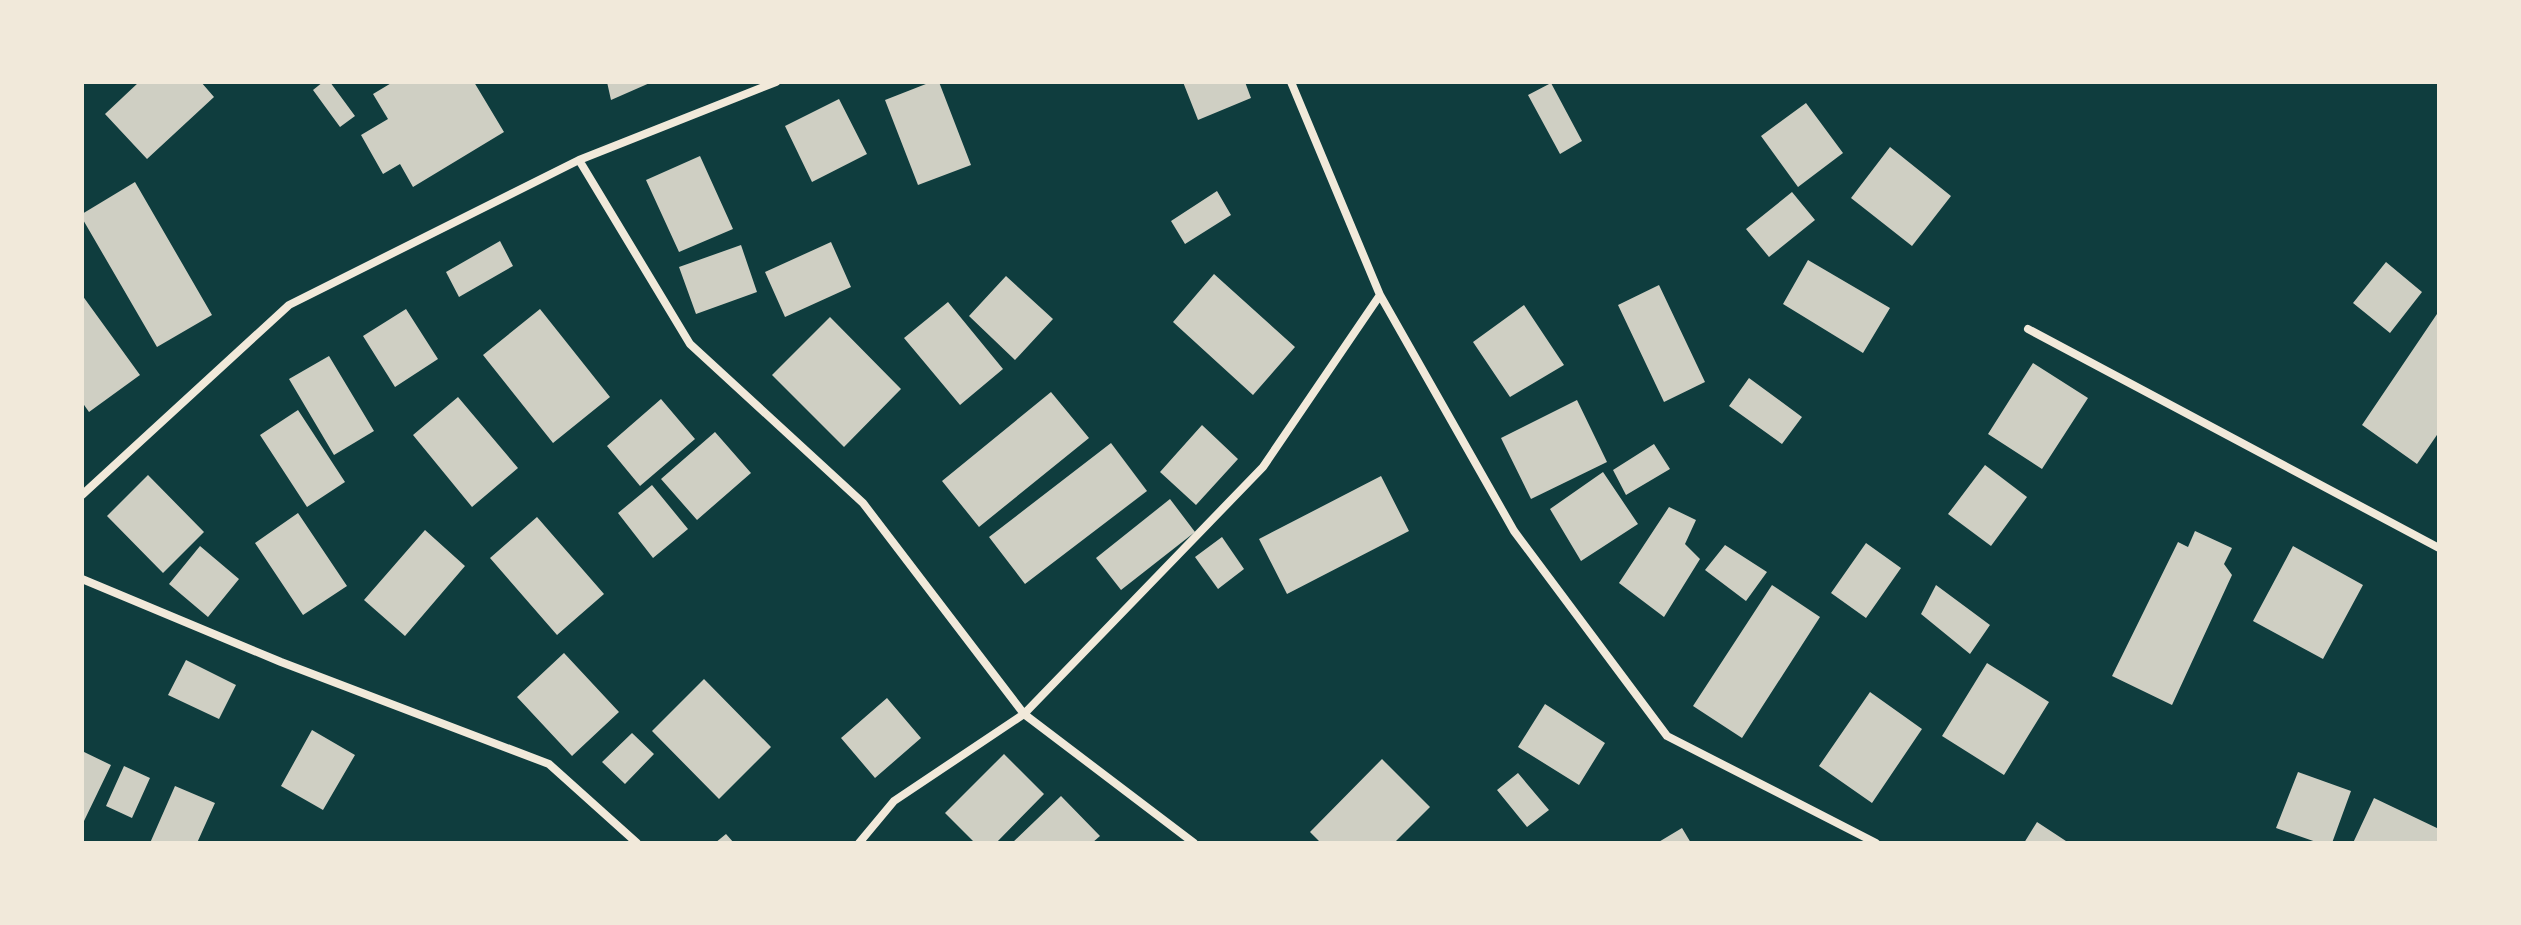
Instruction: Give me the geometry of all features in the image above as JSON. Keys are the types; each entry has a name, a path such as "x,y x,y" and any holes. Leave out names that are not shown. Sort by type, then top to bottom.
{"street":[{"path":"82,495 289,305 579,160 776,82"},
{"path":"1291,82 1380,295 1514,531 1667,736 1876,843"},
{"path":"579,160 690,344 863,503 1024,714 1194,843"},
{"path":"859,843 894,801 1024,714 1263,467 1380,295"},
{"path":"2028,329 2439,548"},
{"path":"82,579 281,662 549,764 637,843"}],"building":[{"path":"139,82 201,82 214,97 147,159 105,114"},
{"path":"323,82 330,82 355,116 340,127 313,90"},
{"path":"393,82 474,82 504,132 413,187 400,164 383,174 361,135 388,119 373,94"},
{"path":"607,82 652,82 611,100"},
{"path":"931,82 939,82 971,165 918,185 885,100"},
{"path":"1183,82 1245,82 1251,98 1198,120"},
{"path":"1551,83 1582,141 1560,154 1528,95"},
{"path":"839,99 867,154 812,182 785,126"},
{"path":"1806,103 1843,153 1798,187 1761,136"},
{"path":"1890,147 1951,196 1912,246 1851,198"},
{"path":"700,156 733,229 679,252 646,180"},
{"path":"135,182 212,315 157,347 82,218 82,214"},
{"path":"1217,191 1231,215 1185,244 1171,221"},
{"path":"1792,192 1815,220 1769,257 1746,229"},
{"path":"500,241 513,266 459,297 446,272"},
{"path":"831,242 851,287 785,317 765,272"},
{"path":"741,245 757,292 696,314 679,267"},
{"path":"1808,260 1890,308 1863,353 1783,304"},
{"path":"2386,262 2422,292 2390,333 2353,303"},
{"path":"1214,274 1295,347 1253,395 1173,322"},
{"path":"1006,276 1053,319 1015,360 969,316"},
{"path":"1659,285 1705,382 1664,402 1618,305"},
{"path":"82,295 140,375 89,412 82,402"},
{"path":"948,302 1003,369 960,405 904,338"},
{"path":"1524,305 1564,365 1510,397 1473,342"},
{"path":"406,309 438,359 395,387 363,336"},
{"path":"540,309 610,397 553,443 483,355"},
{"path":"2439,311 2439,432 2417,464 2362,425"},
{"path":"830,317 901,389 844,447 772,375"},
{"path":"329,356 374,431 334,455 289,379"},
{"path":"2033,363 2088,398 2042,469 1988,434"},
{"path":"1749,378 1802,417 1782,444 1729,406"},
{"path":"1051,392 1089,438 979,527 942,481"},
{"path":"458,397 518,468 472,507 413,435"},
{"path":"661,399 695,439 640,486 607,446"},
{"path":"1577,400 1607,462 1531,499 1501,438"},
{"path":"298,410 345,482 307,507 260,435"},
{"path":"1202,425 1238,459 1196,505 1160,472"},
{"path":"715,432 751,473 697,520 661,479"},
{"path":"1111,443 1147,491 1025,584 989,537"},
{"path":"1654,444 1670,469 1626,495 1613,470"},
{"path":"1985,465 2027,497 1991,546 1948,514"},
{"path":"1603,472 1638,524 1581,561 1550,509"},
{"path":"148,475 204,532 163,573 107,516"},
{"path":"1381,476 1409,531 1287,594 1259,539"},
{"path":"652,485 688,529 653,558 618,513"},
{"path":"1170,499 1195,532 1121,590 1096,558"},
{"path":"1669,507 1696,520 1685,544 1700,559 1664,617 1619,583"},
{"path":"298,513 347,586 303,615 255,543"},
{"path":"537,517 604,594 557,635 490,558"},
{"path":"425,530 465,566 405,636 364,600"},
{"path":"2195,531 2232,548 2224,564 2232,575 2172,705 2112,676 2178,542 2188,547"},
{"path":"1222,537 1244,569 1218,589 1195,557"},
{"path":"1866,543 1901,568 1866,618 1831,593"},
{"path":"1725,545 1767,572 1746,601 1705,570"},
{"path":"200,546 239,579 208,617 169,584"},
{"path":"2293,546 2363,585 2323,659 2253,621"},
{"path":"1772,585 1820,617 1742,738 1693,706"},
{"path":"1936,585 1990,625 1970,654 1921,614"},
{"path":"564,653 619,712 572,756 517,697"},
{"path":"186,660 236,685 219,719 168,695"},
{"path":"1987,663 2049,702 2004,775 1942,736"},
{"path":"704,679 771,747 719,799 652,731"},
{"path":"1870,692 1922,729 1872,803 1819,766"},
{"path":"887,698 921,738 875,778 841,738"},
{"path":"1545,704 1605,743 1579,785 1518,747"},
{"path":"312,730 355,755 323,810 281,786"},
{"path":"632,733 654,754 625,784 602,762"},
{"path":"82,751 111,765 84,821 82,820"},
{"path":"1004,754 1044,794 996,843 975,843 945,813"},
{"path":"1382,759 1430,807 1394,843 1321,843 1310,832"},
{"path":"124,766 150,778 132,818 106,806"},
{"path":"2298,772 2351,791 2332,843 2319,843 2276,828"},
{"path":"1518,773 1549,810 1527,827 1497,790"},
{"path":"175,786 215,803 197,843 150,843"},
{"path":"1061,796 1100,836 1092,843 1012,843"},
{"path":"2374,798 2439,829 2439,843 2353,843"},
{"path":"2037,822 2069,843 2024,843"},
{"path":"1682,828 1691,843 1657,843"},
{"path":"726,834 734,843 715,843"}]}
